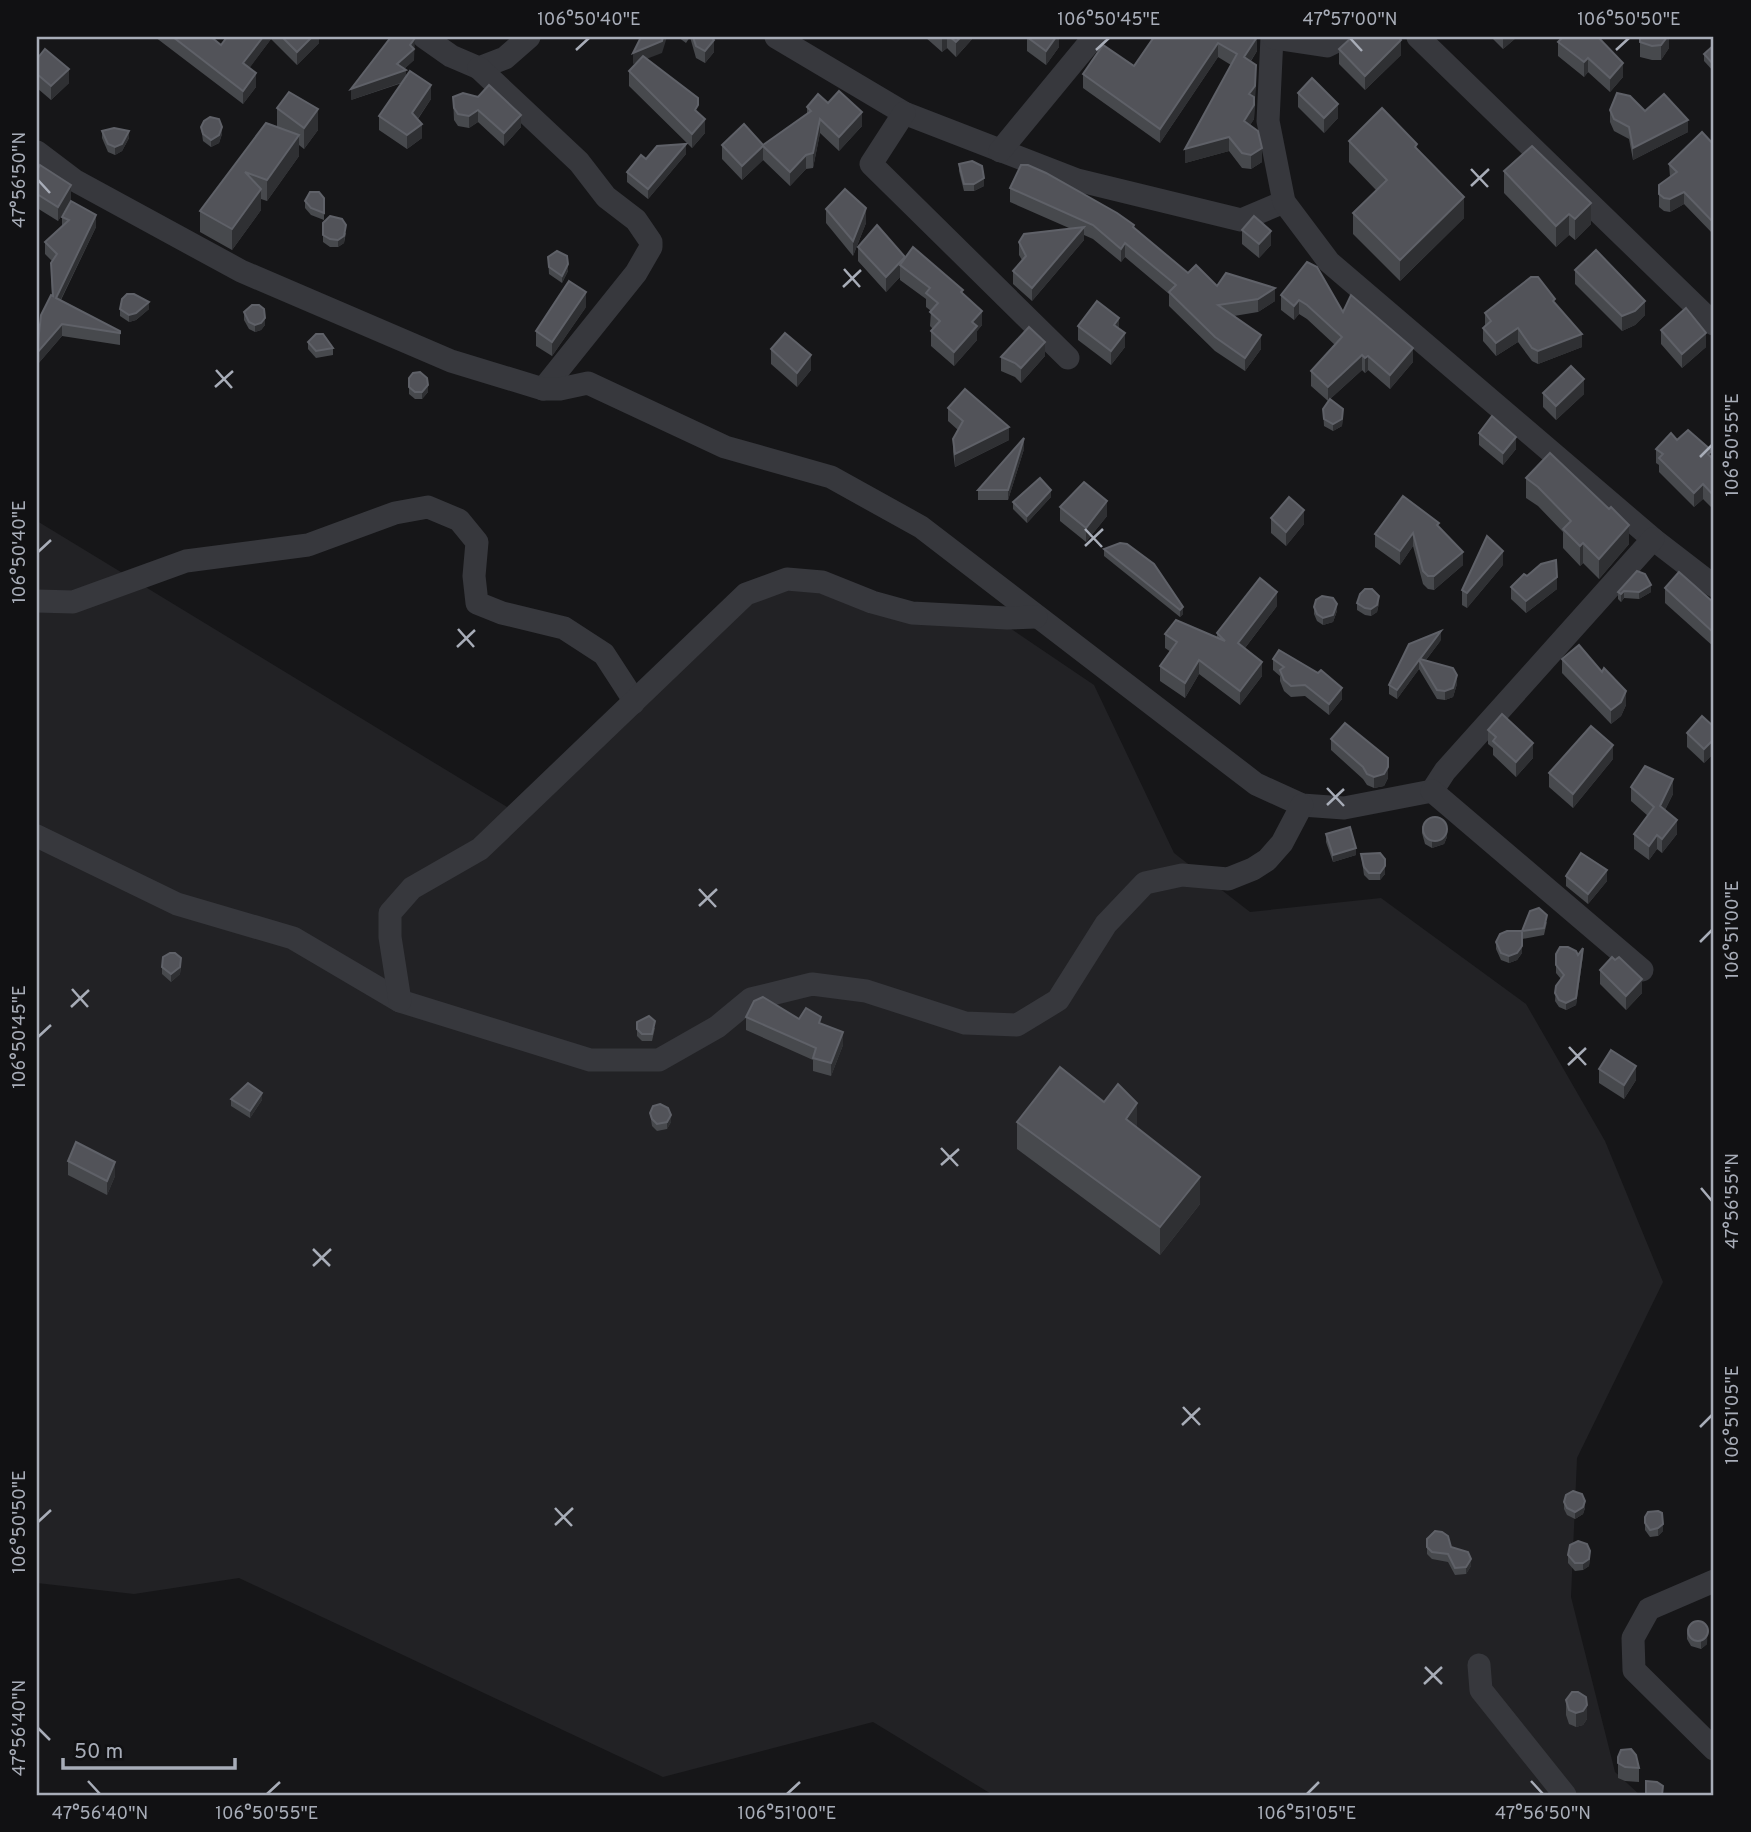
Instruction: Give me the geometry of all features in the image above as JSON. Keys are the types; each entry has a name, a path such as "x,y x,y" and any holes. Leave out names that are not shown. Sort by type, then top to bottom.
{"street":[{"path":"424,37 451,56 479,68 579,162 606,197 636,220 651,242 651,247 636,273 543,389"},
{"path":"479,68 505,58 529,37"},
{"path":"776,37 904,113 1077,180 1241,220 1284,202"},
{"path":"1000,151 1094,37"},
{"path":"1345,37 1328,46 1273,37 1268,121 1284,202 1329,262 1653,538 1714,586"},
{"path":"1418,37 1714,324"},
{"path":"904,113 871,164 1068,358"},
{"path":"37,152 74,180 241,271 451,361 543,389 560,389 589,383 725,447 831,477 921,527 1256,784 1301,804 1344,808 1432,791 1445,771 1653,538"},
{"path":"37,601 73,602 186,561 307,545 395,513 428,507 459,520 477,542 474,576 477,603 502,613 564,628 604,654 633,703"},
{"path":"400,1000 390,937 390,913 412,888 480,849 746,594 787,579 822,582 864,599 912,613 1036,617"},
{"path":"1432,791 1642,970"},
{"path":"37,836 177,904 293,938 400,1000 590,1060 659,1060 717,1027 751,999 812,984 866,991 965,1023 1017,1025 1058,1000 1107,924 1145,884 1182,875 1228,879 1253,869 1267,860 1282,843 1301,804"},
{"path":"1714,1581 1649,1609 1633,1638 1634,1670 1714,1749"},
{"path":"1479,1665 1481,1690 1565,1795"}],"shaded area":[{"path":"37,521 525,818 754,591 799,582 1001,622 1094,685 1174,853 1250,912 1381,898 1526,1004 1605,1141 1663,1282 1577,1458 1571,1597 1615,1772 1640,1795 993,1795 873,1722 663,1777 239,1578 134,1594 37,1583"}],"building":[{"path":"173,37 211,37 221,45 227,37 263,37 243,63 256,73 243,91"},
{"path":"282,37 312,37 297,52"},
{"path":"391,37 415,38 410,45 414,49 397,64 406,70 351,89"},
{"path":"641,37 663,37 662,41 633,53"},
{"path":"693,37 711,37 714,40 705,51 696,46"},
{"path":"1027,37 1056,37 1046,51"},
{"path":"1154,37 1257,37 1244,57 1256,65 1255,86 1249,94 1254,97 1254,105 1244,121 1258,131 1262,148 1251,155 1242,153 1229,137 1185,149 1237,54 1218,43 1160,129 1083,74 1103,45 1134,66"},
{"path":"1352,37 1398,37 1401,40 1365,76 1339,49"},
{"path":"1563,37 1598,37 1623,63 1610,78 1588,58 1584,62 1558,42"},
{"path":"1640,37 1667,37 1661,45 1652,46 1640,42"},
{"path":"1714,45 1714,65 1704,54"},
{"path":"45,49 69,69 51,86 37,74 37,59"},
{"path":"643,56 698,98 695,110 705,119 692,134 629,71"},
{"path":"410,71 431,85 412,113 422,124 407,135 379,116"},
{"path":"1312,78 1338,104 1324,118 1298,93"},
{"path":"489,85 521,115 504,133 478,110 469,116 458,114 454,108 453,97 463,93 478,97"},
{"path":"839,91 862,112 839,137 820,119 813,153 806,155 790,172 763,146 742,166 722,145 744,124 763,145 811,111 807,107 818,94 828,103"},
{"path":"289,92 318,109 304,128 277,108"},
{"path":"1617,93 1630,96 1645,111 1664,94 1688,120 1633,148 1629,127 1614,119 1610,110"},
{"path":"1382,108 1417,144 1415,147 1464,197 1400,260 1353,213 1387,180 1349,141"},
{"path":"210,117 219,119 222,127 219,135 211,140 203,134 201,127"},
{"path":"266,123 299,135 267,180 245,172 261,189 232,229 200,211"},
{"path":"114,128 129,131 122,144 115,147 108,144 102,131"},
{"path":"1702,132 1714,145 1714,223 1684,192 1670,199 1659,194 1659,185 1677,172 1669,164"},
{"path":"686,144 648,189 627,172 641,155 646,159 657,146"},
{"path":"1532,146 1591,203 1575,219 1569,214 1556,226 1504,171"},
{"path":"972,161 982,166 984,178 974,184 964,184 959,164"},
{"path":"40,165 71,185 58,207 37,194 37,170"},
{"path":"1021,165 1028,165 1046,173 1117,213 1188,273 1196,265 1217,286 1226,273 1275,288 1258,299 1218,305 1261,335 1245,358 1215,337 1169,292 1176,285 1125,243 1121,249 1093,225 1010,188"},
{"path":"845,189 866,208 853,241 826,209"},
{"path":"310,192 319,192 324,198 324,213 311,208 305,201"},
{"path":"71,201 96,215 56,298 120,333 62,324 37,353 41,315 51,295 53,296 51,263 57,254 45,242 69,220 62,217"},
{"path":"330,216 342,219 346,225 344,236 338,240 323,235 323,223"},
{"path":"1254,216 1271,231 1259,244 1242,230"},
{"path":"877,225 905,257 886,277 858,247"},
{"path":"1084,227 1032,288 1013,271 1026,256 1019,242 1024,234"},
{"path":"913,247 963,290 961,292 982,311 972,322 977,326 954,352 931,331 940,321 930,312 938,303 926,293 930,288 900,265"},
{"path":"1596,250 1645,301 1635,311 1622,316 1575,270"},
{"path":"557,251 567,256 568,264 562,276 549,267 548,257"},
{"path":"1307,262 1317,267 1343,312 1351,295 1413,348 1390,375 1368,356 1365,358 1362,355 1328,387 1311,371 1342,337 1307,305 1299,300 1294,306 1281,295"},
{"path":"1531,277 1538,277 1555,299 1553,301 1582,334 1538,351 1532,348 1518,328 1496,343 1483,328 1491,321 1485,313"},
{"path":"569,281 586,292 552,342 536,331"},
{"path":"127,294 134,294 149,302 136,313 129,315 120,309 122,299"},
{"path":"1097,301 1119,318 1114,325 1125,333 1111,351 1078,326"},
{"path":"252,305 259,305 264,309 265,318 255,325 249,322 244,312"},
{"path":"1686,308 1706,333 1682,354 1661,330"},
{"path":"1029,327 1045,342 1021,368 1001,357"},
{"path":"785,333 811,355 797,373 771,349"},
{"path":"316,334 323,334 333,348 316,351 308,342"},
{"path":"1571,366 1584,379 1556,406 1543,393"},
{"path":"420,372 427,378 428,385 422,392 415,392 409,387 409,378 413,373"},
{"path":"965,389 1009,427 955,454 953,439 963,421 948,408"},
{"path":"1330,399 1343,409 1342,419 1333,424 1324,419 1323,409"},
{"path":"1492,416 1516,437 1503,453 1479,433"},
{"path":"1688,430 1712,451 1708,454 1714,460 1714,496 1703,484 1694,493 1659,458 1663,454 1656,449 1671,433 1677,440"},
{"path":"1024,438 1008,490 978,490"},
{"path":"1550,453 1629,525 1599,559 1583,543 1580,546 1563,529 1571,521 1526,478"},
{"path":"1040,478 1051,490 1027,516 1013,502"},
{"path":"1084,482 1107,501 1086,528 1060,507"},
{"path":"1403,496 1439,523 1437,525 1463,552 1434,576 1428,576 1423,571 1413,533 1400,551 1375,534"},
{"path":"1289,497 1304,510 1286,532 1271,518"},
{"path":"1487,536 1503,551 1467,593 1462,590"},
{"path":"1120,543 1127,544 1154,564 1183,607 1180,610 1104,549"},
{"path":"1556,560 1557,577 1526,601 1511,587 1524,574 1527,576 1541,564"},
{"path":"1637,571 1645,574 1651,585 1639,592 1618,592"},
{"path":"1679,572 1714,603 1714,633 1665,588"},
{"path":"1260,578 1277,592 1238,643 1262,662 1240,691 1199,660 1185,683 1160,666 1177,642 1165,634 1176,620 1225,641 1217,633"},
{"path":"1365,589 1372,589 1379,596 1377,605 1371,609 1357,603"},
{"path":"1322,596 1333,598 1337,604 1333,615 1323,618 1317,614 1314,607 1316,600"},
{"path":"1441,631 1420,659 1453,668 1457,675 1453,688 1437,690 1419,660 1397,690 1389,685 1409,644"},
{"path":"1579,645 1602,672 1604,668 1626,691 1621,702 1611,710 1562,659"},
{"path":"1279,650 1318,673 1321,670 1342,688 1329,704 1305,685 1291,686 1284,680 1280,670 1284,667 1273,659"},
{"path":"1502,714 1533,743 1516,762 1493,741 1496,737 1488,730"},
{"path":"1702,716 1714,727 1714,739 1704,749 1687,733"},
{"path":"1345,723 1388,758 1388,767 1384,774 1374,777 1367,774 1363,767 1331,739"},
{"path":"1591,726 1613,745 1573,794 1549,773"},
{"path":"1645,766 1673,779 1660,806 1677,820 1662,839 1657,835 1649,846 1634,834 1654,807 1631,787"},
{"path":"1435,817 1446,824 1447,829 1440,840 1435,841 1424,834 1423,829 1430,818"},
{"path":"1350,827 1356,848 1333,855 1326,834"},
{"path":"1380,853 1385,859 1385,866 1380,873 1369,873 1364,867 1361,854"},
{"path":"1581,853 1607,870 1588,894 1566,876"},
{"path":"1539,908 1547,915 1544,928 1522,931 1530,911"},
{"path":"1522,931 1522,946 1517,953 1509,956 1501,953 1496,942 1500,934"},
{"path":"1560,947 1568,947 1578,955 1583,948 1576,998 1566,1003 1559,1000 1555,993 1556,986 1564,975 1556,965 1556,954"},
{"path":"170,953 181,958 180,967 171,974 162,967 163,957"},
{"path":"1612,957 1615,960 1619,957 1642,979 1626,996 1600,970"},
{"path":"763,997 799,1019 806,1008 821,1017 819,1023 843,1032 831,1063 813,1058 816,1048 746,1017 754,1001"},
{"path":"649,1016 655,1021 652,1034 642,1034 637,1029 637,1022"},
{"path":"1611,1050 1636,1066 1624,1085 1599,1069"},
{"path":"1060,1067 1104,1102 1118,1084 1137,1103 1126,1119 1200,1177 1160,1227 1017,1122"},
{"path":"248,1083 262,1093 250,1111 231,1099"},
{"path":"660,1104 668,1108 671,1115 667,1122 657,1124 650,1113 653,1106"},
{"path":"76,1142 115,1162 107,1181 68,1161"},
{"path":"1573,1491 1582,1494 1585,1501 1583,1507 1575,1512 1567,1508 1564,1502 1566,1495"},
{"path":"1648,1512 1662,1513 1663,1524 1650,1530 1645,1523 1645,1517"},
{"path":"1435,1531 1448,1536 1451,1547 1468,1552 1471,1559 1466,1567 1455,1568 1448,1554 1432,1552 1427,1547 1427,1539"},
{"path":"1578,1541 1587,1544 1590,1551 1589,1559 1583,1563 1575,1563 1568,1555 1570,1545"},
{"path":"1698,1621 1705,1624 1708,1631 1705,1638 1698,1641 1691,1638 1688,1631 1691,1624"},
{"path":"1572,1692 1586,1697 1587,1705 1583,1711 1576,1713 1569,1710 1566,1700"},
{"path":"1631,1749 1636,1755 1639,1768 1625,1767 1618,1763 1621,1750"},
{"path":"1646,1781 1657,1782 1663,1786 1662,1795 1646,1795"}]}
